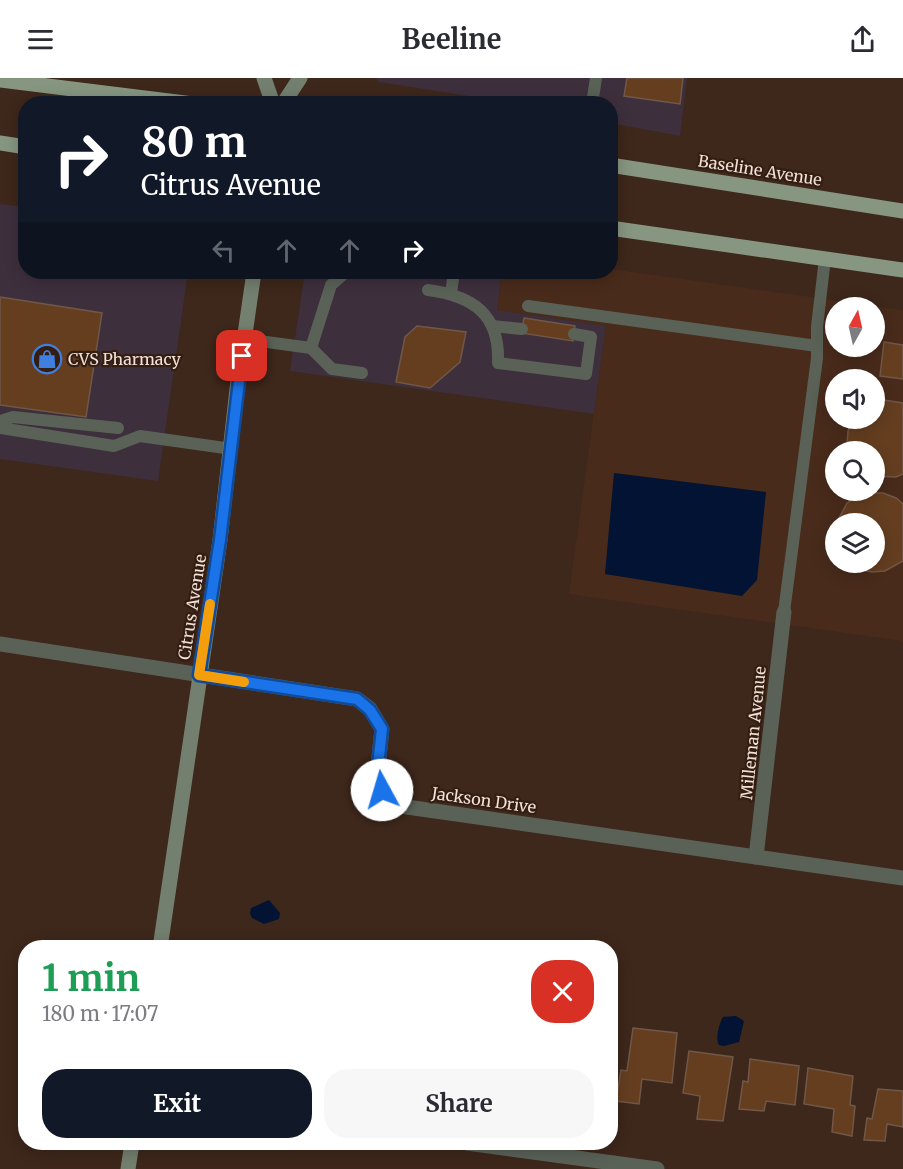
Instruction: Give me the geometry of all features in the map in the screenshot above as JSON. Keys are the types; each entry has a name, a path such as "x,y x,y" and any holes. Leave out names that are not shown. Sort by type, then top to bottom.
{"main road":[{"path":"264,78 270,96"},
{"path":"288,96 300,78"},
{"path":"0,80 129,96"},
{"path":"0,143 18,146"},
{"name":"Baseline Avenue","path":"618,166 903,211"},
{"path":"618,229 903,270"},
{"name":"Citrus Avenue","path":"161,940 232,449 253,279"},
{"path":"128,1169 131,1150"}],"street":[{"name":"Milleman Avenue","path":"756,857 784,612"},
{"name":"Jackson Drive","path":"0,644 357,699 370,710 382,729 378,766 382,790 393,805 903,878"},
{"path":"517,1150 657,1169"}],"lane":[{"path":"593,96 596,78"},
{"path":"784,612 817,346 825,258"},
{"path":"310,348 330,285 337,279"},
{"path":"451,293 453,279"},
{"path":"428,290 451,293 488,315 499,342 498,363 586,374 591,337 574,334"},
{"path":"528,306 817,346"},
{"path":"492,326 522,329"},
{"path":"245,339 310,348 332,369 362,373"},
{"path":"0,421 13,417 118,428"},
{"path":"0,428 114,446 140,436 232,449"}],"shaded area":[{"path":"376,78 687,78 680,136 618,124 618,96 469,96 379,82"},
{"path":"0,204 18,206 18,279 187,279 158,481 0,459"},
{"path":"618,270 825,299 825,357 885,357 885,307 903,310 903,641 569,594 606,326 497,310 501,279 618,279"},
{"path":"304,279 501,279 497,310 606,325 594,414 290,371"}],"water":[{"path":"614,473 766,492 757,580 742,596 605,574"},
{"path":"269,900 280,913 279,919 264,924 252,918 251,908"},
{"path":"736,1016 744,1021 739,1042 719,1045 718,1031 723,1017"}],"building":[{"path":"627,78 683,78 680,104 624,96"},
{"name":"CVS Pharmacy","path":"0,297 102,313 86,417 0,405"},
{"path":"524,318 575,326 573,341 521,333"},
{"path":"417,326 466,332 460,362 430,388 396,382 405,337"},
{"path":"885,342 903,345 903,379 885,377 885,369 881,369 882,357 885,357"},
{"path":"885,400 903,403 903,474 896,477 885,476 885,441 847,441 849,429 885,429"},
{"path":"885,494 903,504 903,561 885,571 885,513 842,513 850,501 885,501"},
{"path":"633,1028 677,1033 672,1083 642,1079 639,1104 618,1101 621,1070 627,1071"},
{"path":"689,1051 733,1057 723,1121 697,1119 700,1096 683,1093"},
{"path":"750,1059 799,1066 795,1105 766,1101 764,1111 739,1109 743,1081 748,1082"},
{"path":"808,1068 853,1076 850,1105 855,1106 852,1136 832,1132 834,1109 804,1104"},
{"path":"878,1089 903,1091 903,1127 887,1124 885,1141 864,1140 867,1118 872,1119"}],"slow traffic":[{"path":"210,604 199,675 244,682"}],"place":[{"name":"CVS Pharmacy","path":"47,359"}],"route":[{"path":"242,356 220,540 199,675 357,699 370,710 382,729 378,766 382,790"}]}
